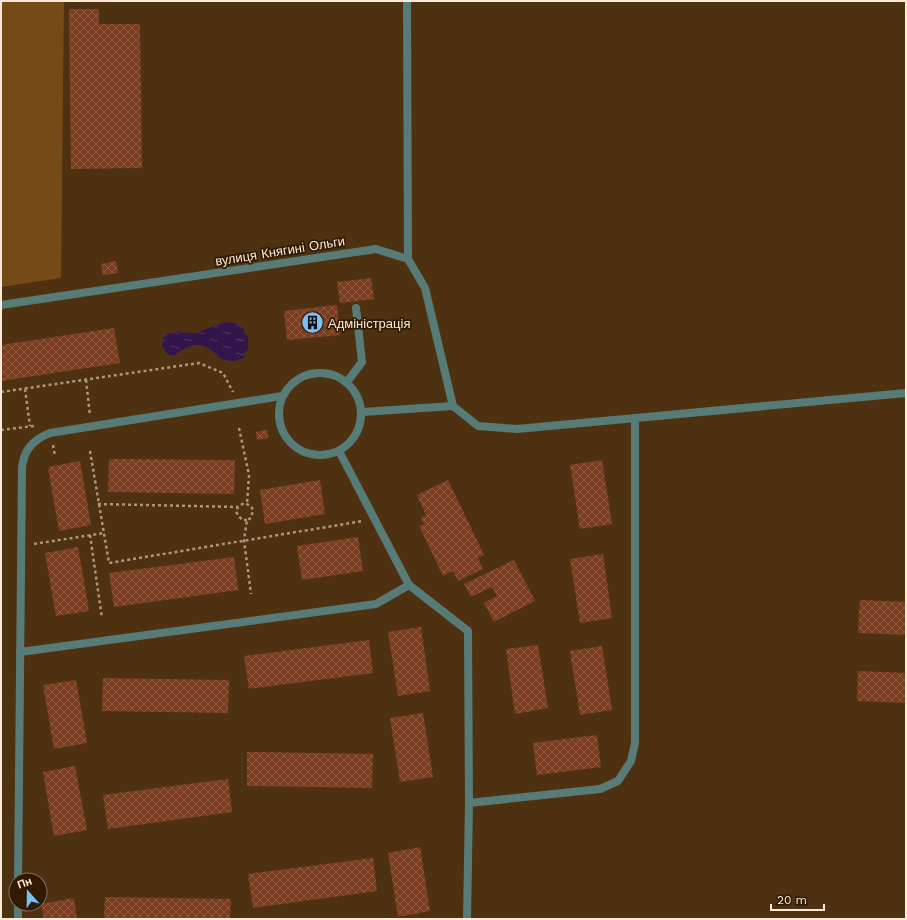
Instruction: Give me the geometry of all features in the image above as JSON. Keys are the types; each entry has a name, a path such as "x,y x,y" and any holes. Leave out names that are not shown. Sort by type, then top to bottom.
{"street":[{"path":"407,1 408,259 425,288 453,406 478,426 517,429 906,393"},
{"name":"вулиця Княгині Ольги","path":"1,305 376,249 408,259"},
{"path":"347,382 362,362 356,308"},
{"path":"315,372 334,374 347,382 357,394 362,412 361,424 356,435 348,444 338,451 327,455 315,455 304,452 294,446 286,437 280,426 279,406 282,396 296,380 305,375 315,372"},
{"path":"18,872 22,465 24,456 33,442 50,433 282,396"},
{"path":"362,412 453,406"},
{"path":"469,803 600,789 618,780 631,761 635,743 636,418"},
{"path":"338,451 409,585 468,631 469,803 467,919"},
{"path":"20,652 376,604 409,585"}],"path":[{"path":"1,392 199,363 223,374 234,394"},
{"path":"86,380 90,416"},
{"path":"25,389 30,426"},
{"path":"1,430 41,425"},
{"path":"239,428 249,475 247,504"},
{"path":"52,443 55,456"},
{"path":"90,451 109,563 364,521"},
{"path":"98,504 238,507 240,505 247,504 251,506 253,514 247,520 244,540 252,594"},
{"path":"238,507 236,512 238,516 242,520 247,520"},
{"path":"32,544 104,533"},
{"path":"90,535 102,618"}],"shaded area":[{"path":"1,1 64,1 61,278 1,287"}],"water":[{"path":"226,322 238,324 245,330 243,332 248,336 248,350 243,354 245,357 236,361 230,362 220,358 207,347 200,345 189,346 174,356 167,354 162,346 163,338 171,332 195,333"}],"building":[{"path":"69,9 99,9 99,24 140,24 142,168 71,169"},
{"path":"116,261 118,273 103,275 101,264"},
{"path":"371,278 374,299 340,303 337,282"},
{"name":"Адміністрація","path":"337,305 340,335 287,340 284,311"},
{"path":"114,328 120,363 1,381 1,345"},
{"path":"267,430 268,438 257,440 256,432"},
{"path":"109,459 235,460 234,494 108,492"},
{"path":"602,460 612,524 580,529 570,465"},
{"path":"80,461 91,525 59,531 48,467"},
{"path":"320,480 325,514 265,524 260,490"},
{"path":"448,480 484,555 478,558 483,569 458,581 453,571 443,576 419,526 424,524 421,518 426,515 417,495"},
{"path":"358,537 363,571 302,580 297,546"},
{"path":"78,547 89,611 56,616 45,553"},
{"path":"603,554 612,618 580,623 570,559"},
{"path":"234,557 238,590 114,607 109,573"},
{"path":"514,560 535,601 494,622 484,603 497,596 492,587 471,597 464,584"},
{"path":"860,600 906,602 906,635 858,633"},
{"path":"421,627 430,691 398,696 388,632"},
{"path":"369,640 373,673 249,689 244,656"},
{"path":"538,645 548,708 515,714 506,649"},
{"path":"602,646 612,710 580,715 570,651"},
{"path":"858,671 906,673 906,703 857,701"},
{"path":"103,678 229,680 228,713 102,711"},
{"path":"76,680 87,743 54,749 43,685"},
{"path":"423,713 433,777 400,782 390,718"},
{"path":"597,735 601,767 537,775 533,743"},
{"path":"247,752 373,754 372,788 247,786"},
{"path":"75,766 87,830 54,836 43,772"},
{"path":"228,779 232,812 108,829 103,795"},
{"path":"420,847 430,911 398,917 388,853"},
{"path":"373,858 377,891 253,908 248,874"},
{"path":"105,897 231,899 230,919 104,919"},
{"path":"74,898 77,919 44,919 43,912 48,912 48,903"}],"place":[{"name":"Адміністрація","path":"312,323"}]}
